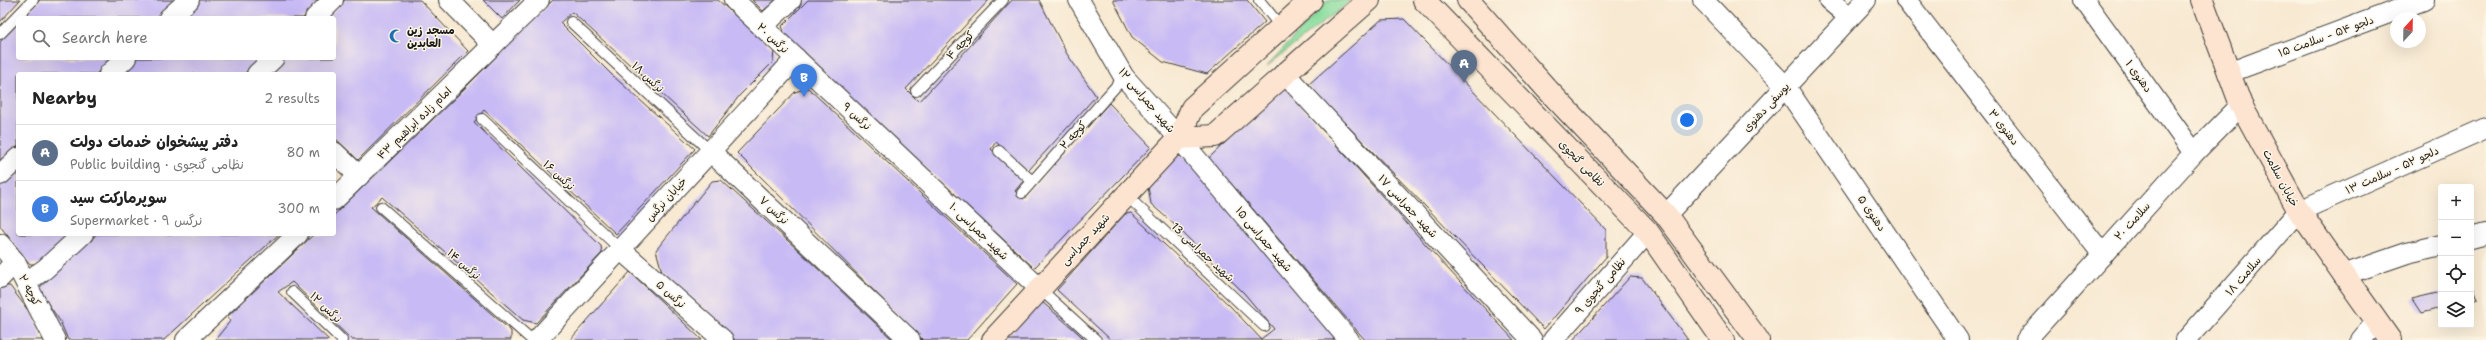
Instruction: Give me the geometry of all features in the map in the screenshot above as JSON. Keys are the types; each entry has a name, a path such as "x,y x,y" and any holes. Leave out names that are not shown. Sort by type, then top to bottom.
{"street":[{"path":"171,16 189,0"},
{"path":"317,16 334,0"},
{"path":"449,0 494,45"},
{"name":"امام زاده ابراهیم ۴۳","path":"336,198 539,0"},
{"name":"نرگس ۲۰","path":"734,0 796,58"},
{"path":"762,27 791,0"},
{"name":"شهید جمراسی ۱۲","path":"1079,0 1124,77 1179,138"},
{"name":"شهید جمراسی","path":"993,340 1039,288 1179,138 1192,108 1311,0"},
{"path":"1179,138 1215,136 1284,73 1369,0"},
{"name":"نظامی گنجوی","path":"1424,0 1648,232 1723,340"},
{"path":"1468,0 1546,88 1666,215 1758,340"},
{"name":"دهنوی ۵","path":"1703,0 1785,86 1958,340"},
{"path":"1829,0 1849,17"},
{"name":"یوسفی دهنوی","path":"1666,215 1866,0"},
{"name":"دهنوی ۳","path":"1906,0 2103,255"},
{"name":"دهنوی ۱","path":"2084,0 2194,152"},
{"name":"خیابان سلامت","path":"2202,0 2241,105 2299,211 2390,340"},
{"name":"دلجو ۵۴ - سلامت ۱۵","path":"2228,73 2424,0"},
{"name":"خیابان نرگس","path":"537,340 796,58"},
{"name":"نرگس ۹","path":"796,58 918,173"},
{"path":"111,72 124,60"},
{"path":"259,72 272,60"},
{"name":"شهید جمراسی ۱۷","path":"1284,73 1532,340"},
{"name":"سلامت ۲۰","path":"2026,340 2194,152 2241,105"},
{"name":"دلجو ۵۲ - سلامت ۱۳","path":"2299,211 2486,128"},
{"name":"شهید جمراسی ۱۵","path":"1179,138 1349,340"},
{"name":"نرگس ۷","path":"710,150 910,340"},
{"path":"336,154 359,176"},
{"path":"0,175 16,160"},
{"name":"شهید جمراسی ۱۰","path":"918,173 1039,288"},
{"name":"سلامت ۱۸","path":"2186,340 2299,211"},
{"name":"نظامی گنجوی ۹","path":"1553,340 1648,232"},
{"path":"2474,237 2486,234"},
{"path":"26,282 45,269 81,236"},
{"path":"186,340 296,236"},
{"name":"کوچه ۲","path":"0,244 15,262 55,340"},
{"path":"2344,275 2407,253 2438,246"},
{"name":"نرگس ۵","path":"620,249 723,340"},
{"path":"0,278 15,262"},
{"path":"2361,340 2377,321"}],"lane":[{"path":"17,16 33,0"},
{"name":"کوچه ۴","path":"916,91 1003,0"},
{"path":"1259,0 1281,27"},
{"path":"0,34 16,18"},
{"name":"نرگس ۱۸","path":"571,22 710,150"},
{"name":"کوچه ۲","path":"1022,193 1124,77"},
{"name":"نرگس ۱۶","path":"482,119 620,249"},
{"path":"998,151 1032,181"},
{"name":"شهید جمراسی 13","path":"1126,195 1264,326"},
{"name":"نرگس ۱۴","path":"381,206 532,340"},
{"path":"1039,288 1096,340"},
{"name":"نرگس ۱۲","path":"292,292 342,340"}],"green space":[{"path":"1328,0 1352,0 1267,66"}],"building":[{"path":"0,0 20,0 0,22"},
{"path":"40,0 177,0 159,16 25,16"},
{"path":"199,0 322,0 305,16 181,16"},
{"path":"345,0 420,0 468,51 358,160 336,139 336,72 273,72 285,60 336,60 336,16 329,16"},
{"path":"483,0 520,0 502,19"},
{"path":"553,0 718,0 774,50 773,62 740,95 708,136 572,12 560,23 612,75 695,149 616,234 484,110 474,122 601,246 602,253 536,323 523,320 382,197 371,207 511,331 511,340 352,340 292,282 278,292 329,340 215,340 231,320 227,317 312,236 336,236 336,213 458,95"},
{"path":"752,0 776,0 763,11"},
{"path":"808,0 989,0 906,89 919,102 1012,0 1039,0 1067,54 1096,96 1028,171 996,142 991,149 1024,180 1015,191 1023,199 1109,103 1151,147 1034,268 786,38 782,26"},
{"path":"1113,0 1247,0 1265,22 1207,74 1163,62 1132,37"},
{"path":"1404,19 1606,230 1606,257 1544,329 1308,85 1381,20"},
{"path":"16,25 16,60 112,60 98,72 16,72 16,148 0,162 0,42"},
{"path":"135,60 259,60 246,72 121,72"},
{"path":"1283,86 1514,340 1365,340 1209,158"},
{"path":"808,88 1017,284 967,340 923,340 737,153 795,92"},
{"path":"1177,156 1187,157 1336,336 1333,340 1111,340 1057,290 1125,214 1131,213 1230,306 1261,339 1274,329 1244,293 1176,226 1151,204 1148,187"},
{"path":"16,170 16,236 72,236 43,264 30,264 0,226 0,185"},
{"path":"721,180 893,340 735,340 685,294 662,272 656,250 712,181"},
{"path":"95,236 277,236 164,340 68,340 60,321 38,289"},
{"path":"630,272 682,321 702,340 570,340"},
{"path":"1630,277 1642,278 1688,340 1573,340"},
{"path":"3,286 10,286 27,309 30,304 42,340 0,340 0,289"},
{"path":"2474,288 2478,299 2474,300"},
{"path":"2438,293 2438,309 2421,313 2412,299"},
{"path":"1041,301 1078,333 1085,340 1005,340"}],"place":[{"name":"مسجد زین العابدین","path":"396,36"},
{"name":"دفتر پیشخوان خدمات دولت","path":"1464,83"},
{"name":"سوپرمارکت سید","path":"804,97"}]}
